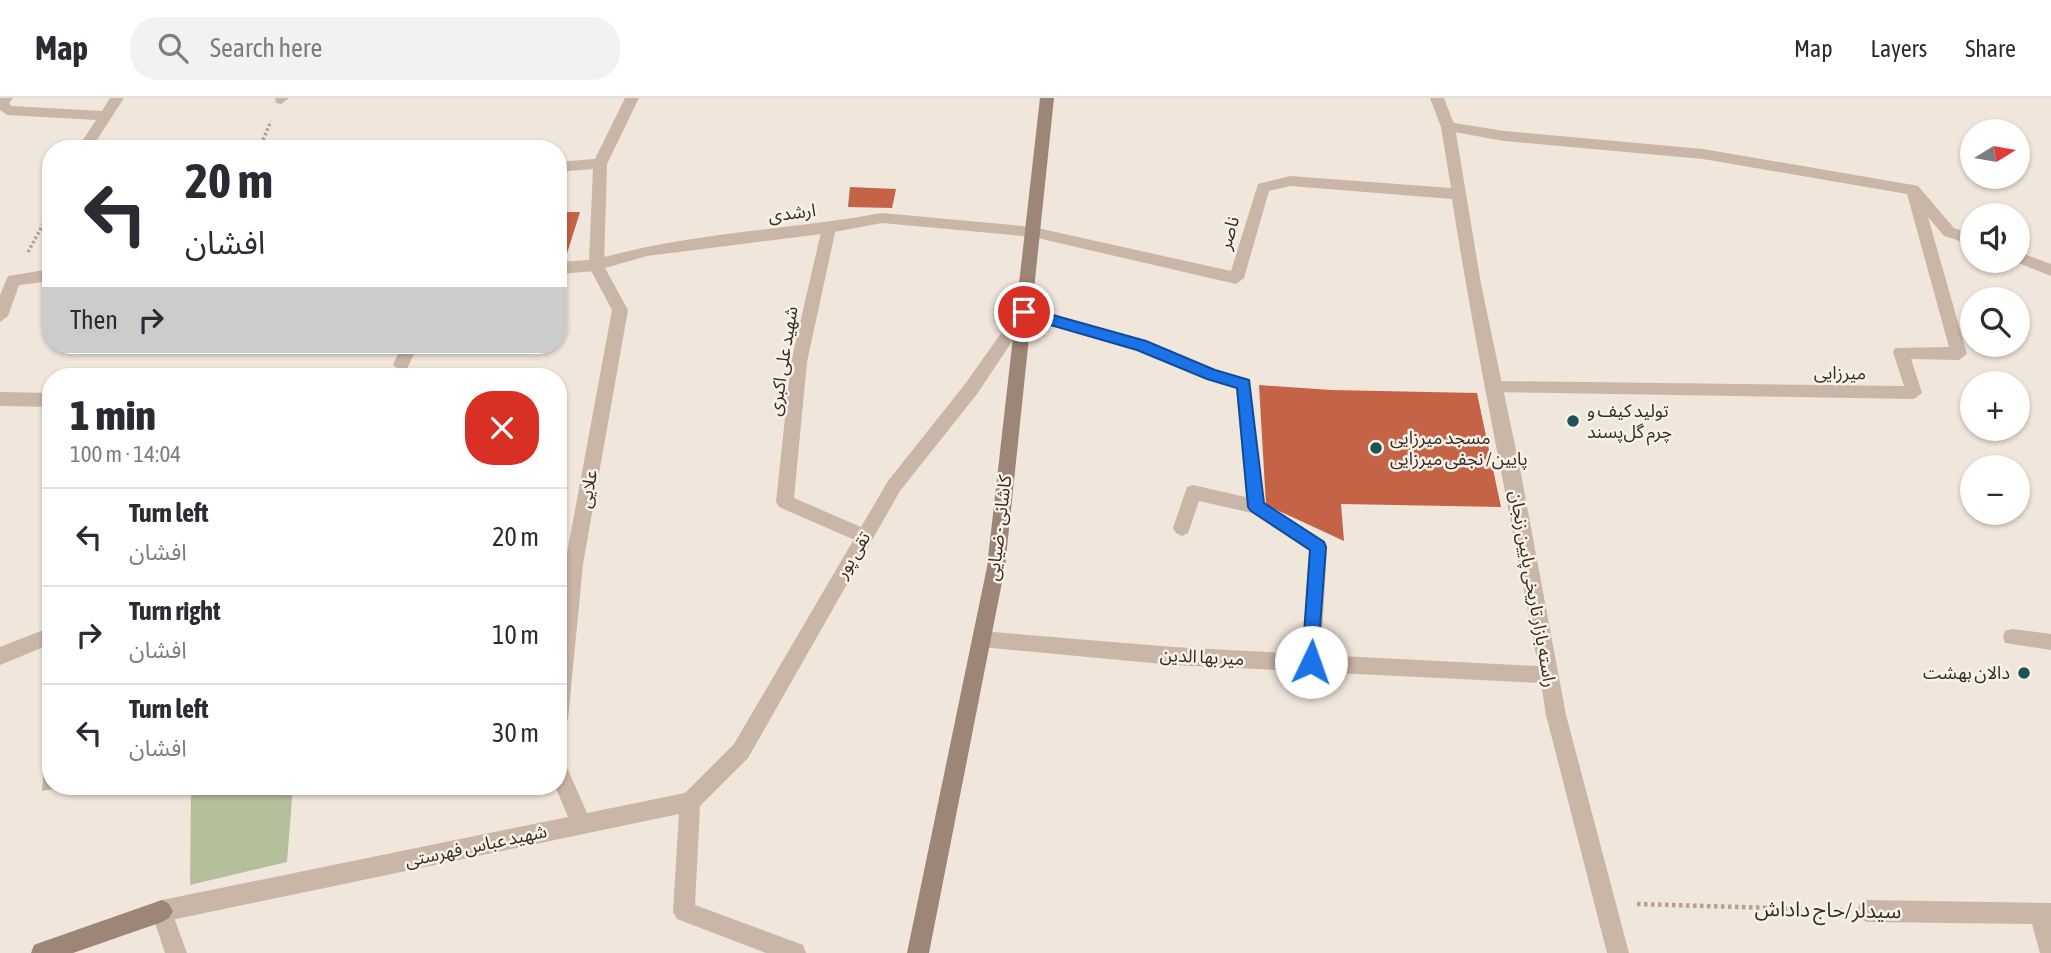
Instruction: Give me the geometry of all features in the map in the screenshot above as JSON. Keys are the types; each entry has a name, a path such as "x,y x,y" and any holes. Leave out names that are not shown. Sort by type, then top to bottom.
{"street":[{"path":"6,98 2,103 7,110 105,116"},
{"path":"90,140 117,98"},
{"path":"596,265 600,164 632,98"},
{"name":"کاشانی - ضیایی","path":"918,953 996,567 1047,98"},
{"path":"1420,98 1438,99"},
{"name":"راسته بازار تاریخی پایین زنجان","path":"1438,99 1448,127 1556,715 1618,953"},
{"path":"1448,127 1504,136 1703,154 1913,190 1949,232 1960,236"},
{"path":"567,166 600,164"},
{"name":"ناصر","path":"1033,232 1236,278 1263,188 1290,181 1459,194"},
{"name":"میرزایی","path":"1494,387 1914,393 1901,352 1959,354 1913,190"},
{"name":"ارشدی","path":"567,267 596,265 647,251 829,228 882,218 1033,232"},
{"name":"شهید علی اکبری","path":"829,228 799,362 785,502 864,536"},
{"path":"2030,262 2051,270"},
{"name":"علایی","path":"567,558 620,310 596,265"},
{"path":"0,316 13,280 42,276"},
{"path":"1024,312 1140,345 1212,375 1244,384 1256,507"},
{"name":"تقی پور","path":"690,802 741,751 894,486 971,390 1024,312"},
{"path":"401,366 406,354"},
{"path":"0,399 42,400"},
{"path":"1182,528 1193,492 1256,507 1318,547 1311,662"},
{"path":"2012,637 2051,642"},
{"path":"0,656 42,639"},
{"name":"میر بها الدین","path":"981,639 1174,656 1549,675"},
{"path":"567,791 581,824"},
{"path":"690,802 684,912 795,953"},
{"name":"شهید عباس فهرستی","path":"42,953 162,911 690,802"},
{"path":"162,911 176,953"},
{"name":"سیدلر/حاج داداش","path":"1867,911 2045,914"},
{"path":"2045,914 2051,953"}],"path":[{"path":"263,140 281,99"},
{"path":"13,280 42,227"},
{"name":"سیدلر/حاج داداش","path":"1605,903 1867,911"}],"green space":[{"path":"191,795 292,795 287,862 190,885"}],"building":[{"path":"850,187 896,189 892,208 848,207"},
{"path":"567,212 580,212 567,253"},
{"name":"مسجد میرزایی پایین/ نجفی میرزایی","path":"1259,385 1331,390 1477,393 1501,507 1341,504 1344,541 1266,505"}],"place":[{"name":"تولید کیف و چرم گل‌پسند","path":"1573,421"},
{"name":"مسجد میرزایی پایین/ نجفی میرزایی","path":"1376,448"},
{"name":"دالان بهشت","path":"2024,673"}],"route":[{"path":"1024,312 1140,345 1212,375 1244,384 1256,507 1318,547 1311,662"}]}
